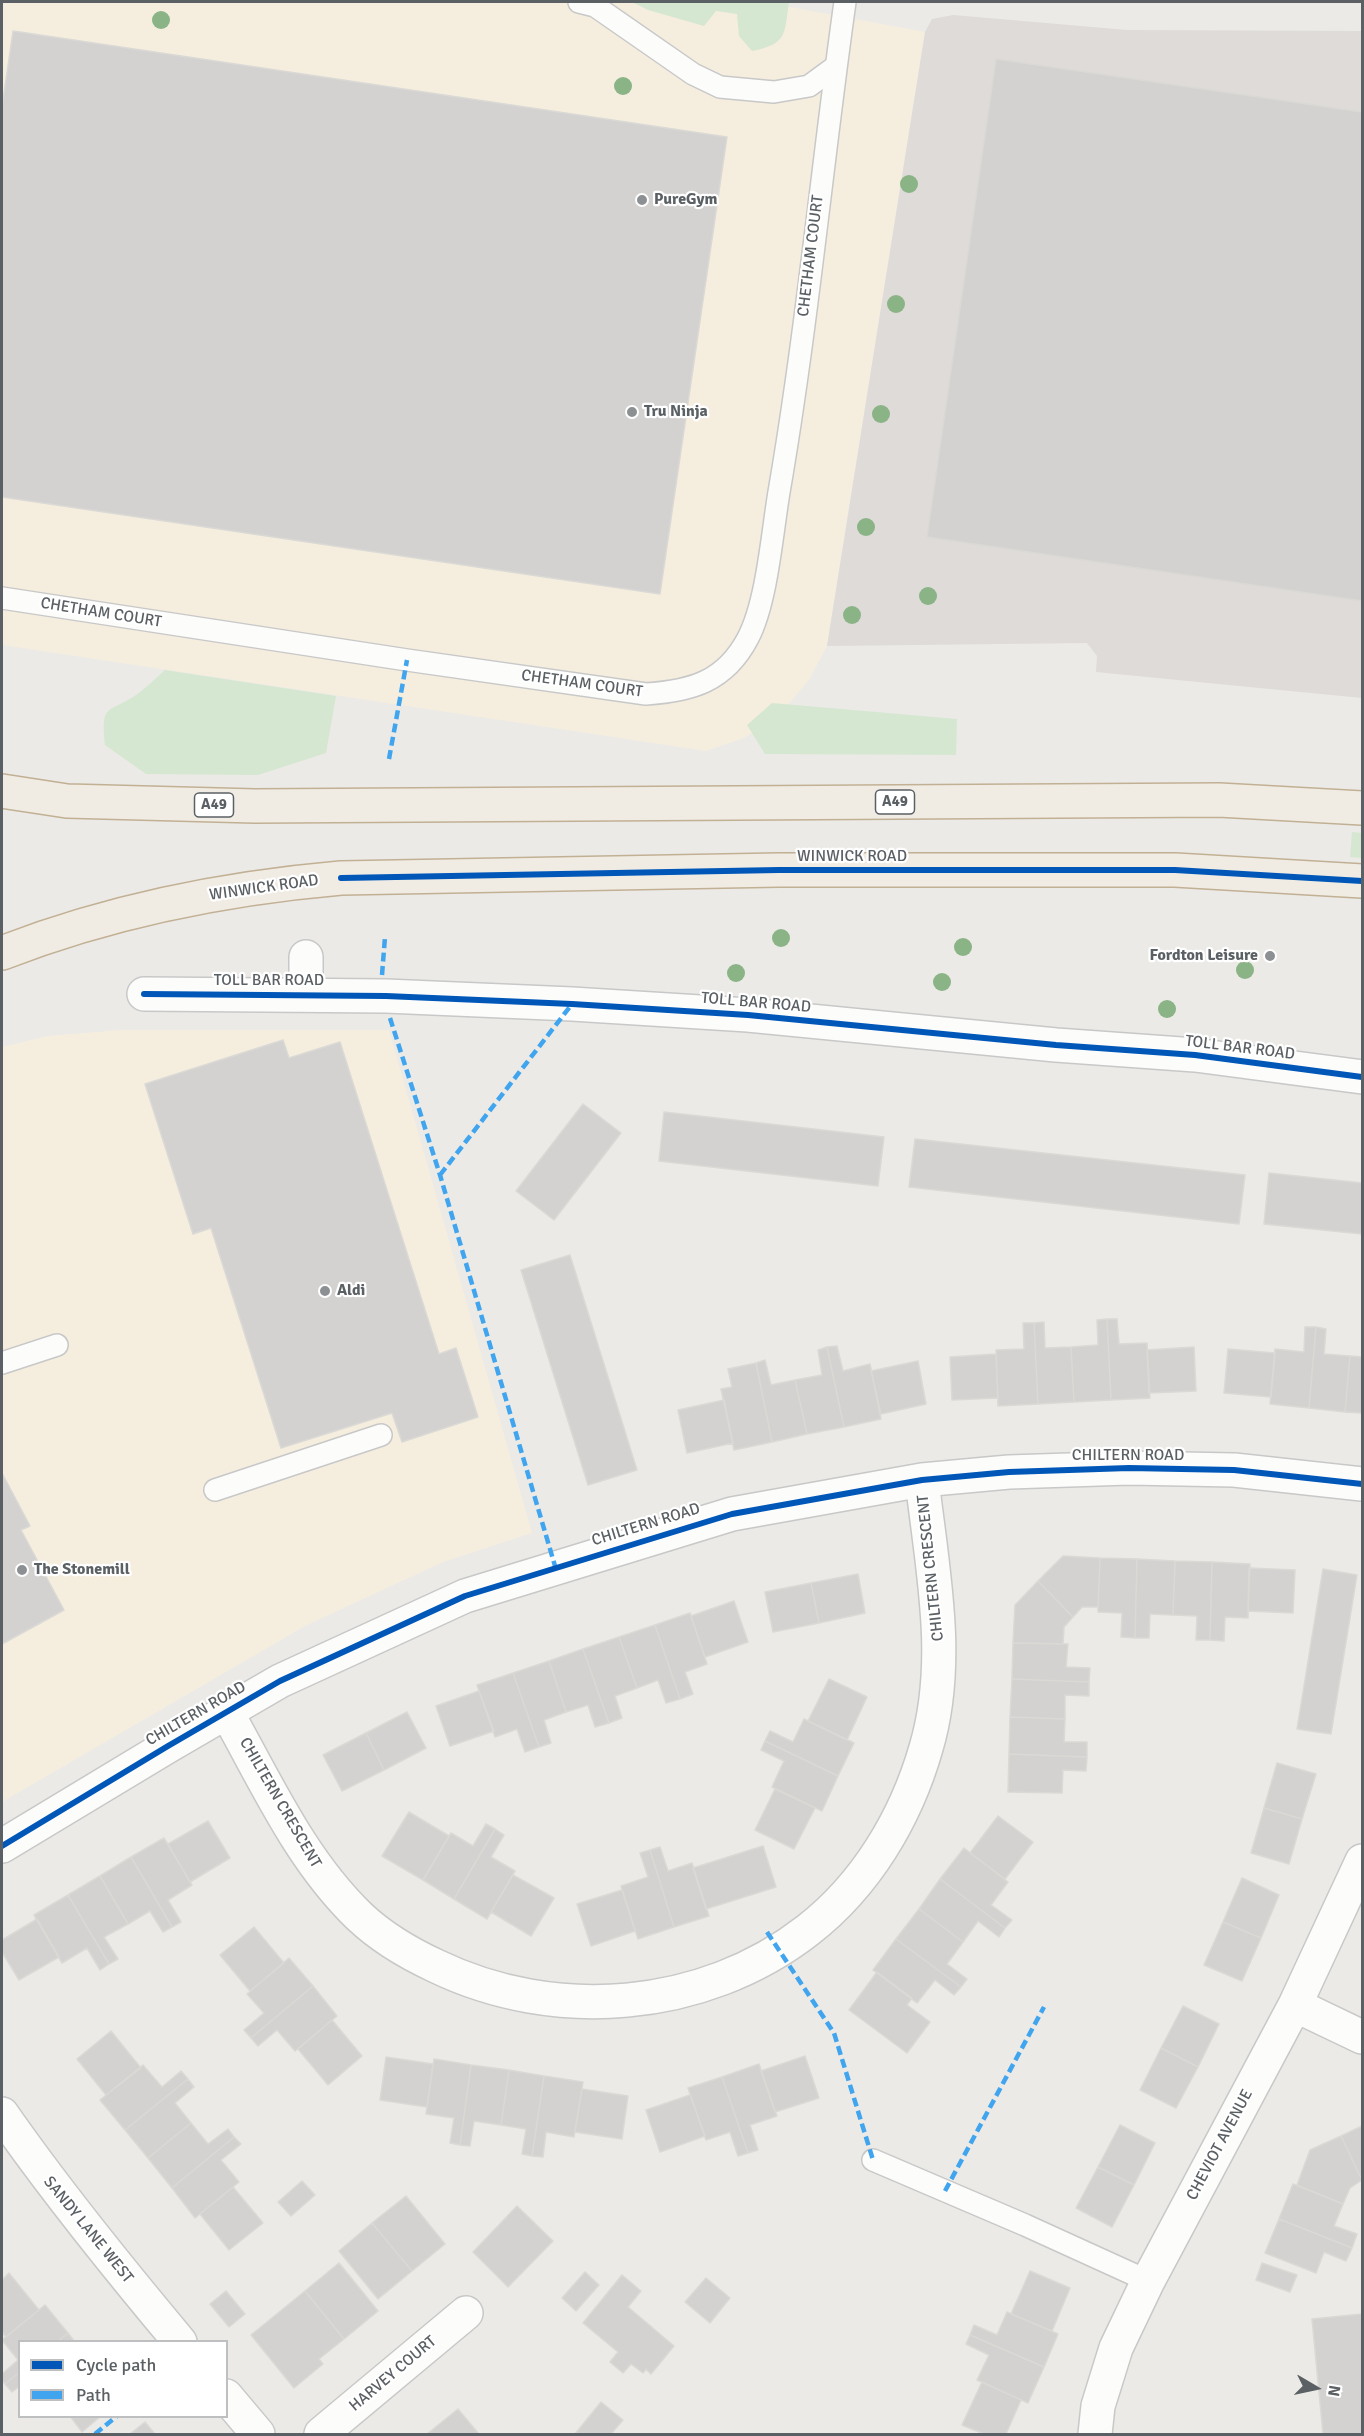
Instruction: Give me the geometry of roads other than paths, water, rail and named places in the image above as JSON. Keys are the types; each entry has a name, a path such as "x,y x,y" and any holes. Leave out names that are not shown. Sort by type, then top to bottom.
{"highway":[{"name":"A49","path":"2,791 68,801 255,806 1219,800 1362,808"},
{"name":"WINWICK ROAD","path":"2,953 90,923 195,898 293,882 341,878 779,870 1175,870 1362,881"}],"street":[{"name":"TOLL BAR ROAD","path":"306,957 306,994"},
{"name":"TOLL BAR ROAD","path":"144,994 306,994 572,1004 748,1015 1056,1045 1195,1055 1362,1077"},
{"name":"CHILTERN ROAD","path":"2,1846 280,1681 465,1596 732,1514 921,1480 1009,1472 1129,1468 1234,1470 1362,1484"},
{"name":"CHILTERN CRESCENT","path":"226,1711 303,1850 329,1885 361,1918 393,1943 456,1976 489,1988 564,2002 638,1999 705,1984 735,1974 809,1930 842,1899 867,1870 903,1810 927,1747 935,1710 938,1670 936,1599 921,1480"},
{"name":"CHEVIOT AVENUE","path":"1095,2434 1098,2406 1116,2348 1148,2281 1295,2005 1362,1861"},
{"path":"1295,2005 1362,2037"},
{"name":"SANDY LANE WEST","path":"2,2114 58,2192 178,2340"},
{"name":"HARVEY COURT","path":"321,2434 466,2313"},
{"path":"228,2398 258,2434"}],"lane":[{"path":"579,2 595,6 693,74 720,87 774,92 809,86 836,67"},
{"name":"CHETHAM COURT","path":"2,598 407,660 646,693 677,692 708,681 732,662 748,638 760,604 791,420 845,2"},
{"path":"2,1363 57,1346"},
{"path":"215,1490 381,1435"},
{"path":"873,2160 1148,2281"}],"place":[{"name":"PureGym","path":"642,200"},
{"name":"Tru Ninja","path":"632,412"},
{"name":"Fordton Leisure","path":"1270,956"},
{"name":"Aldi","path":"325,1291"},
{"name":"The Stonemill","path":"22,1570"}]}
